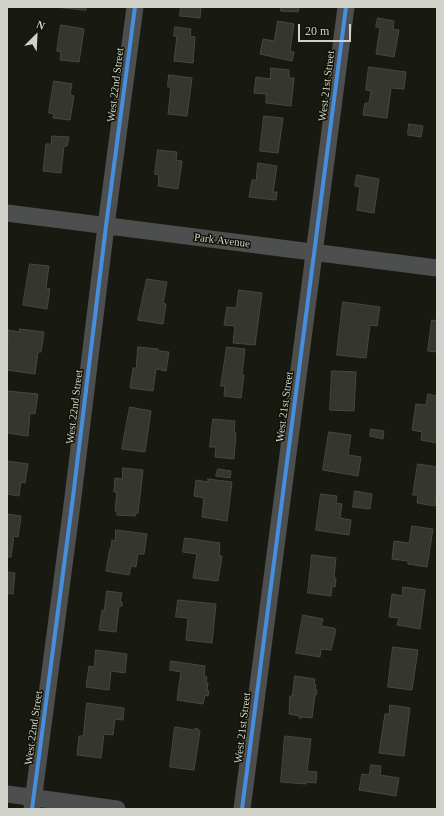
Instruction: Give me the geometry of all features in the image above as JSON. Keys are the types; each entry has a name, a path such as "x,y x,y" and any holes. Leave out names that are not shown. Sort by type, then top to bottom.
{"street":[{"name":"West 22nd Street","path":"33,803 135,7"},
{"name":"West 21st Street","path":"242,809 346,7"},
{"name":"Park Avenue","path":"7,212 437,268"},
{"path":"7,794 33,803 117,809"}],"building":[{"path":"56,7 86,7 86,10"},
{"path":"181,7 201,7 200,18 180,16"},
{"path":"281,7 299,7 298,12 281,11"},
{"path":"378,18 394,21 393,29 399,30 394,57 376,54 380,28 376,27"},
{"path":"278,21 294,24 290,51 294,52 292,61 260,54 263,39 274,41"},
{"path":"61,25 84,29 79,62 60,60 61,52 57,51"},
{"path":"175,27 191,29 190,36 195,37 193,63 174,61 177,36 174,36"},
{"path":"369,67 406,72 404,89 391,88 387,118 363,115 365,103 369,103 371,91 366,90"},
{"path":"271,68 289,70 289,78 294,78 291,106 266,103 266,94 254,93 256,77 270,79"},
{"path":"169,75 192,78 187,116 168,114 171,87 168,87"},
{"path":"54,81 72,84 70,95 74,96 70,120 53,118 54,114 49,113"},
{"path":"264,116 283,118 278,153 260,151"},
{"path":"409,124 423,126 421,137 408,135"},
{"path":"52,136 69,137 67,146 64,146 61,173 43,171 46,144 51,144"},
{"path":"158,150 177,152 176,160 182,161 178,189 158,186 159,175 155,174"},
{"path":"258,163 277,166 273,192 277,192 276,200 249,197 252,180 256,180"},
{"path":"357,175 379,179 374,213 357,210 360,187 355,186"},
{"path":"30,264 49,266 46,288 50,289 47,309 23,305"},
{"path":"147,279 167,282 163,303 166,304 163,324 138,320"},
{"path":"239,290 262,293 255,345 233,343 235,326 224,325 227,307 236,308"},
{"path":"343,302 380,307 377,326 370,325 366,358 337,355"},
{"path":"432,320 437,321 437,352 428,351"},
{"path":"20,329 44,332 41,352 38,352 35,374 7,370 8,330 19,332"},
{"path":"138,347 158,349 158,351 169,352 166,371 156,369 153,391 130,388 133,368 136,368"},
{"path":"227,347 245,349 241,398 224,396 225,386 221,386"},
{"path":"332,371 356,372 354,411 330,410"},
{"path":"7,391 38,394 35,414 30,413 28,436 7,433"},
{"path":"428,394 437,396 437,443 421,440 422,432 412,430 416,404 426,405"},
{"path":"130,407 151,411 145,452 122,449"},
{"path":"213,419 235,421 234,433 236,433 234,459 215,457 216,447 210,447"},
{"path":"371,429 384,431 383,439 370,436"},
{"path":"329,432 351,435 348,455 361,457 358,476 323,470"},
{"path":"7,461 28,464 25,483 21,482 19,496 7,494"},
{"path":"418,464 437,467 435,506 417,503 418,495 413,495"},
{"path":"123,468 143,470 138,513 136,513 135,516 117,515 117,511 115,511 117,492 114,492 115,478 122,479"},
{"path":"218,469 231,471 230,478 216,476"},
{"path":"208,479 232,482 227,521 202,517 204,498 194,496 196,480 208,482"},
{"path":"355,491 372,494 370,509 353,507"},
{"path":"321,494 337,496 336,503 342,504 340,518 351,520 349,535 316,530"},
{"path":"7,514 21,516 18,537 14,536 11,557 7,557"},
{"path":"412,526 433,529 427,567 408,564 408,561 392,559 394,541 409,543"},
{"path":"116,530 147,534 144,554 138,554 136,567 131,566 129,575 106,571 112,540 115,541"},
{"path":"185,538 220,543 219,556 222,556 218,581 193,578 197,554 183,552"},
{"path":"312,555 336,558 334,577 336,578 335,587 332,586 331,596 308,593"},
{"path":"7,572 15,573 13,594 8,593 7,602"},
{"path":"403,587 425,590 420,629 397,625 399,618 389,617 392,594 402,596"},
{"path":"107,591 122,593 120,601 122,602 122,606 119,606 116,632 99,630"},
{"path":"178,600 216,604 212,643 186,640 188,618 176,617"},
{"path":"303,615 323,619 321,626 334,628 336,630 331,650 321,649 320,657 296,653"},
{"path":"393,647 418,650 412,690 388,687"},
{"path":"96,650 127,654 125,673 111,671 109,690 86,687 89,666 94,667"},
{"path":"171,661 205,666 204,677 207,677 207,691 209,691 208,696 205,695 203,704 177,700 181,672 170,670"},
{"path":"295,676 315,679 315,690 317,690 312,718 299,718 300,716 289,714 290,696 292,696"},
{"path":"87,703 124,708 123,720 115,719 113,735 104,734 101,758 77,755 79,736 83,736"},
{"path":"390,705 410,708 404,756 379,753 385,714 389,714"},
{"path":"175,727 195,730 195,728 200,731 194,770 170,767"},
{"path":"285,736 311,739 307,771 317,772 316,783 306,782 306,784 281,782"},
{"path":"371,765 381,766 380,775 399,778 396,796 359,790 362,774 369,775"}],"cycle path":[{"path":"32,809 135,7"},
{"path":"242,809 346,7"}]}
